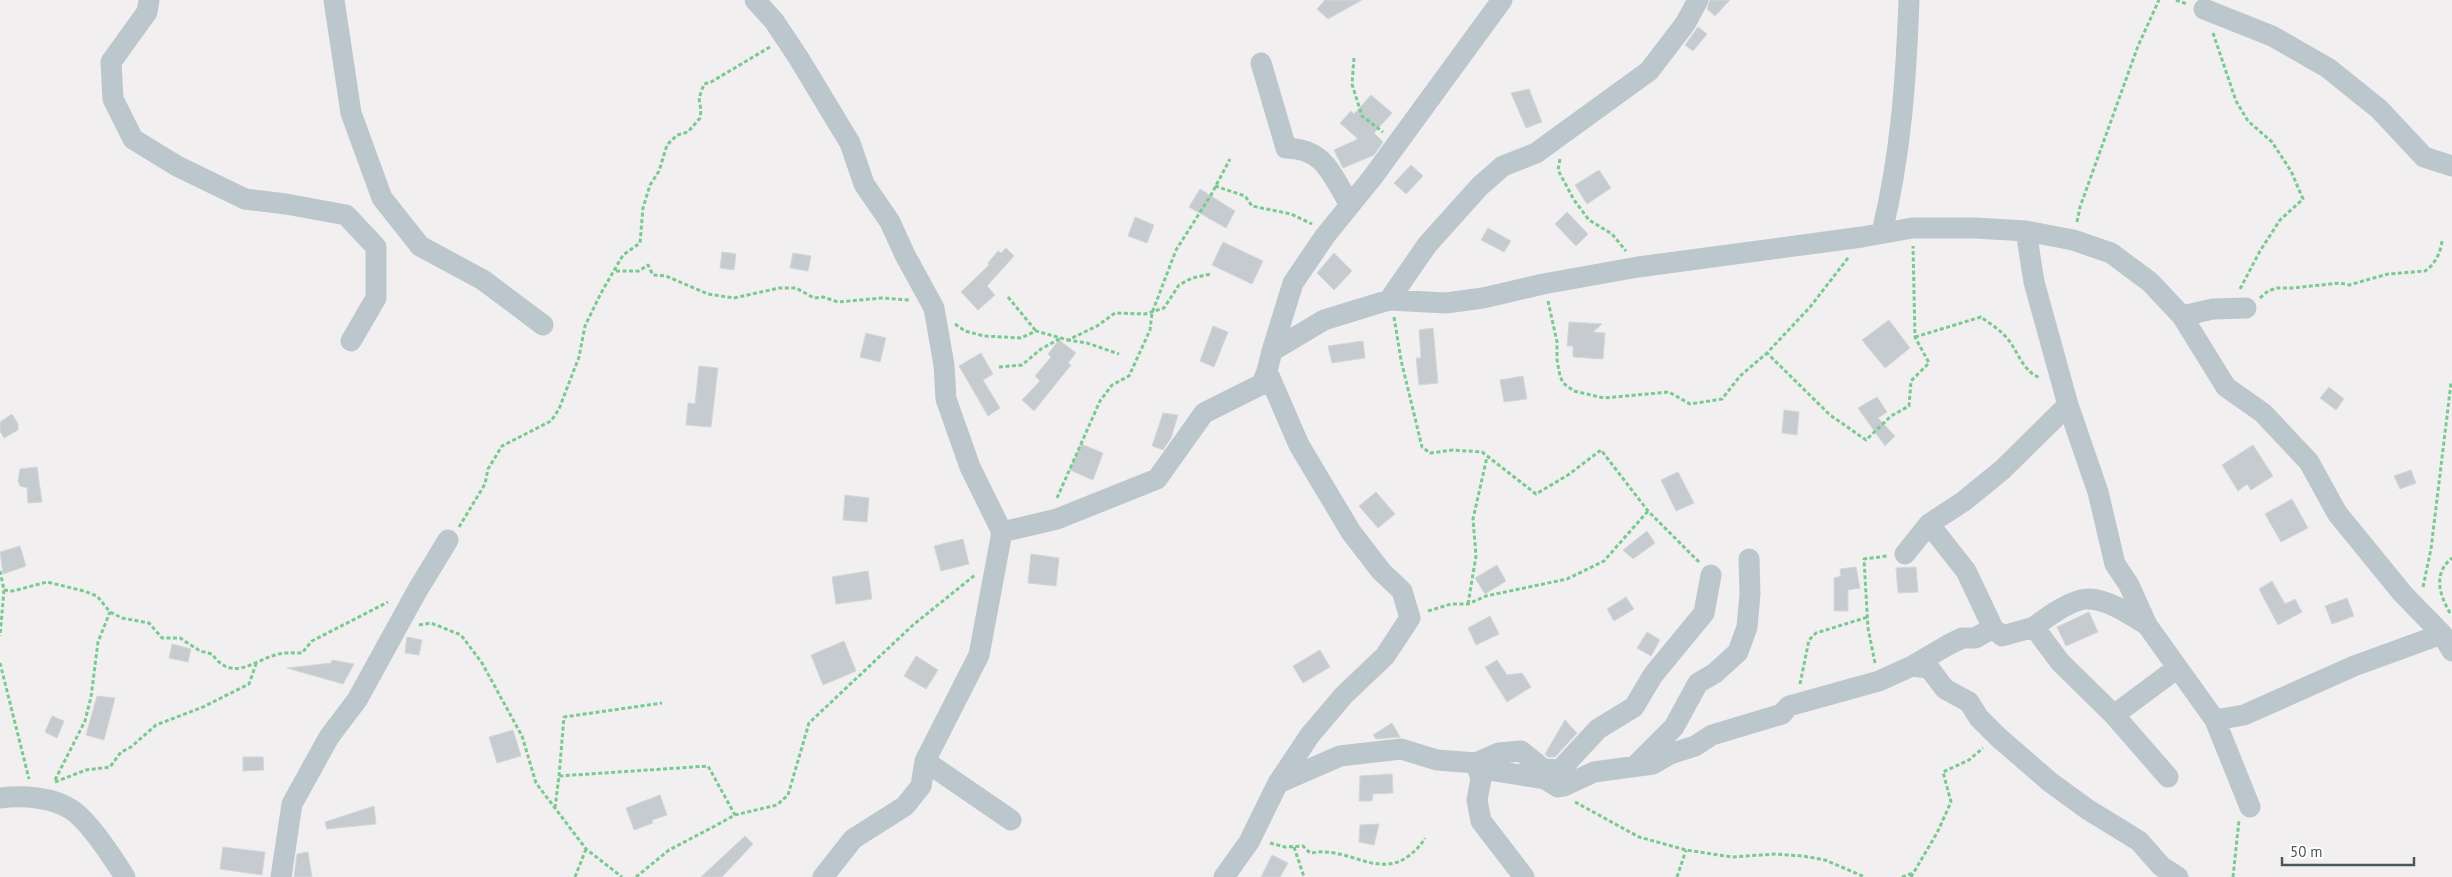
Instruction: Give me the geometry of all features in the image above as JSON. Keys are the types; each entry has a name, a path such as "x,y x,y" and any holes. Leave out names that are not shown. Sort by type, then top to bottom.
{"street":[{"path":"149,0 147,12 111,62 113,98 133,138 177,166 245,199 346,215 376,247 376,298 351,341"},
{"path":"334,0 351,114 382,198 420,246 483,280 543,325"},
{"path":"755,0 784,37 850,143 864,184 890,222 905,255 934,308 944,365 946,400 970,467 1002,532 979,655 925,762 921,786 905,806 853,840 823,877"},
{"path":"1002,532 1057,519 1157,479 1204,413 1262,384 1293,283 1349,203 1398,142 1502,0"},
{"path":"1389,300 1427,245 1480,186 1503,166 1536,153 1649,71 1684,24 1698,0"},
{"path":"1872,235 1891,194 1905,96 1909,0"},
{"path":"2204,9 2272,36 2328,68 2379,109 2424,157 2452,166"},
{"path":"1261,63 1286,148 1302,148 1322,159 1349,203"},
{"path":"1272,351 1324,320 1389,300 1446,303 1483,298 1543,284 1638,267 1912,228 1975,228 2026,231 2073,240 2111,253 2150,282 2182,316 2226,388 2263,413 2309,462 2337,513 2417,609 2448,634"},
{"path":"2026,231 2034,282 2068,405 2098,492 2114,564 2129,585 2147,625 2176,669 2215,720 2250,808"},
{"path":"2182,316 2213,309 2246,308"},
{"path":"1224,877 1249,842 1278,784 1310,735 1344,695 1385,656 1410,618 1402,591 1381,572 1351,532 1299,445 1267,371"},
{"path":"1905,554 1928,524 1964,501 1994,477 2068,405"},
{"path":"1928,524 1966,571 1993,628 2002,636 2034,627 2048,616 2074,602 2089,598 2126,612 2147,625"},
{"path":"281,877 292,804 329,736 357,700 448,540"},
{"path":"1636,765 1674,727 1698,683 1715,673 1738,652 1747,627 1750,594 1749,559"},
{"path":"1476,763 1499,753 1521,751 1542,769 1560,770 1598,729 1634,707 1653,675 1704,613 1711,575"},
{"path":"2034,627 2060,662 2114,716 2168,777"},
{"path":"1278,784 1340,756 1401,749 1437,760 1476,763 1495,772 1545,780 1558,787 1594,772 1653,764 1670,754 1695,746 1712,735 1782,714 1789,706 1879,681 1912,666 1962,638 1975,638 1993,628"},
{"path":"2215,720 2244,715 2354,666 2448,634"},
{"path":"1912,666 1929,668 1945,689 1969,702 1979,718 1998,737 2050,782 2087,809 2139,841 2161,866 2178,877"},
{"path":"2114,716 2176,669"},
{"path":"925,762 1011,820"},
{"path":"1476,763 1481,779 1477,800 1482,821 1524,877"},
{"path":"0,798 45,793 72,810 107,849 125,877"}],"path":[{"path":"2073,240 2080,207 2138,46 2159,0"},
{"path":"2204,9 2236,101 2248,121 2272,142 2291,171 2303,199 2280,220 2240,288 2246,308 2268,291 2277,288 2340,283 2350,285 2388,274 2425,271 2430,268 2442,250 2442,239"},
{"path":"448,540 471,510 485,484 488,469 502,446 551,421 559,409 579,357 585,326 601,293 623,255 640,243 643,208 650,185 659,171 667,145 677,135 688,132 700,118 699,98 704,84 745,63 757,53 784,37"},
{"path":"1354,58 1352,84 1362,116 1398,142"},
{"path":"1567,129 1558,170 1574,200 1589,220 1612,234 1638,267"},
{"path":"1057,519 1057,498 1100,401 1112,385 1129,376 1150,330 1152,313 1176,250 1230,159"},
{"path":"1215,186 1244,196 1252,206 1291,214 1307,220 1325,236"},
{"path":"1767,353 1830,415 1866,440 1891,416 1909,406 1911,381 1929,363 1915,337 1912,228"},
{"path":"1543,284 1557,342 1557,360 1563,383 1574,391 1592,397 1604,398 1669,392 1690,404 1722,399 1740,376 1767,353 1810,307 1845,263 1872,235"},
{"path":"1008,297 1036,331"},
{"path":"1389,300 1422,447 1430,453 1453,450 1482,452 1536,494 1568,475 1601,450 1648,511 1711,575"},
{"path":"1915,337 1981,317 2007,338 2020,359 2035,376 2042,378 2060,376"},
{"path":"999,367 1022,365 1041,348 1060,338 1078,343 1087,343 1119,354"},
{"path":"2417,609 2431,549 2450,383"},
{"path":"1468,604 1476,556 1473,519 1481,491 1487,457"},
{"path":"1410,618 1451,604 1468,604 1486,596 1567,579 1604,561 1648,511"},
{"path":"1879,681 1868,617 1864,559 1905,554"},
{"path":"2448,634 2444,602 2439,584 2440,574 2445,564 2452,558"},
{"path":"636,877 669,850 735,815 777,805 788,795 809,723 913,625 982,570"},
{"path":"0,571 4,590 0,636"},
{"path":"4,590 13,591 47,582 97,596 110,612 122,618 149,623 162,638 180,638 186,643 198,647 200,651 212,654 218,661 236,669 246,668 274,655 288,652 302,654 318,638 389,601 403,599 412,601"},
{"path":"45,793 85,721 91,697 98,642 110,612"},
{"path":"1789,706 1802,680 1809,640 1816,633 1868,617"},
{"path":"399,626 407,627 431,623 461,635 482,664 522,736 536,783 586,849 622,877"},
{"path":"0,663 45,793"},
{"path":"45,793 86,770 110,767 121,752 131,747 156,725 203,708 249,684 256,663"},
{"path":"555,809 564,717 662,703"},
{"path":"1902,877 1912,875 1938,833 1951,802 1943,772 1969,760 1998,737"},
{"path":"558,776 708,766 735,815"},
{"path":"1558,787 1588,810 1616,823 1639,838 1686,850 1732,857 1775,854 1803,856 1825,860 1865,877"},
{"path":"2233,877 2240,816 2250,808"},
{"path":"1249,842 1294,847 1303,846 1310,853 1326,852 1373,866 1393,865 1421,846 1425,838"},
{"path":"1294,847 1304,877"},
{"path":"575,877 586,849"},
{"path":"1677,877 1686,850"}],"building":[{"path":"1325,0 1362,0 1328,19 1317,9"},
{"path":"1710,0 1730,0 1715,16 1707,9"},
{"path":"1698,27 1707,34 1693,51 1685,45"},
{"path":"1529,89 1542,122 1526,128 1511,93"},
{"path":"1371,95 1392,113 1374,133 1383,142 1374,155 1343,168 1334,150 1358,139 1340,123 1351,111 1354,114"},
{"path":"1411,165 1423,176 1406,194 1394,183"},
{"path":"1599,170 1611,188 1587,204 1575,185"},
{"path":"1200,189 1235,211 1226,228 1189,207"},
{"path":"1567,212 1588,234 1576,246 1555,224"},
{"path":"1135,217 1154,225 1147,243 1128,236"},
{"path":"1488,228 1511,241 1504,252 1481,240"},
{"path":"1223,242 1263,261 1252,284 1212,265"},
{"path":"1006,248 1014,256 987,286 995,295 978,310 961,292 989,265 988,263 998,251 1001,253"},
{"path":"722,252 736,254 734,270 720,268"},
{"path":"793,253 811,256 808,271 790,268"},
{"path":"1334,253 1352,271 1334,290 1317,273"},
{"path":"1889,320 1910,348 1885,368 1862,340"},
{"path":"1569,322 1602,324 1593,332 1605,333 1603,359 1573,357 1573,346 1567,346"},
{"path":"1213,326 1228,332 1214,367 1200,361"},
{"path":"1433,328 1438,383 1419,385 1416,358 1421,358 1419,330"},
{"path":"866,333 886,338 880,362 860,357"},
{"path":"1059,340 1076,353 1068,363 1071,365 1034,411 1022,400 1040,381 1035,376 1051,357 1048,354"},
{"path":"1363,341 1365,358 1332,363 1328,346"},
{"path":"981,353 993,374 983,380 1000,408 988,416 959,366"},
{"path":"699,366 718,368 711,427 686,425 688,403 695,404"},
{"path":"1523,376 1527,399 1504,402 1500,380"},
{"path":"2329,387 2344,399 2336,410 2320,398"},
{"path":"1877,397 1887,412 1878,418 1895,436 1885,446 1858,408"},
{"path":"1784,410 1799,412 1797,435 1782,433"},
{"path":"1163,413 1178,415 1171,438 1163,450 1152,446"},
{"path":"12,414 18,424 18,430 4,438 0,431 0,422"},
{"path":"1081,444 1103,453 1093,480 1070,470"},
{"path":"2253,445 2273,476 2251,490 2247,484 2238,491 2222,465"},
{"path":"37,467 42,502 28,503 27,488 29,488 20,486 18,481 20,469"},
{"path":"2411,470 2416,483 2400,489 2394,476"},
{"path":"1678,472 1694,503 1676,511 1661,480"},
{"path":"1376,492 1395,514 1378,528 1359,506"},
{"path":"845,495 869,498 867,522 843,520"},
{"path":"2292,499 2308,528 2281,542 2265,514"},
{"path":"1647,531 1655,543 1633,559 1623,550"},
{"path":"963,539 969,564 941,571 934,546"},
{"path":"20,546 26,566 3,574 0,552"},
{"path":"1031,554 1059,558 1056,586 1028,583"},
{"path":"1497,565 1506,581 1485,594 1475,578"},
{"path":"1856,567 1860,588 1848,590 1848,611 1834,611 1834,578 1841,576 1840,569"},
{"path":"1916,567 1918,592 1898,593 1896,568"},
{"path":"868,571 872,599 836,604 832,577"},
{"path":"2272,581 2285,604 2295,599 2302,612 2278,625 2259,589"},
{"path":"1626,597 1634,609 1614,621 1607,609"},
{"path":"2347,598 2354,616 2332,624 2325,606"},
{"path":"2089,612 2098,632 2066,646 2057,627"},
{"path":"1490,616 1499,634 1476,645 1468,628"},
{"path":"1647,632 1660,640 1651,656 1637,648"},
{"path":"407,637 422,640 419,655 405,653"},
{"path":"844,641 856,671 823,685 811,655"},
{"path":"172,644 191,649 188,662 169,658"},
{"path":"1320,650 1330,667 1303,683 1293,666"},
{"path":"916,656 938,670 926,689 904,676"},
{"path":"332,660 354,664 343,684 287,668 331,663"},
{"path":"1497,660 1507,675 1522,673 1531,687 1507,702 1485,667"},
{"path":"97,696 115,698 104,740 86,735"},
{"path":"52,716 64,721 57,738 45,732"},
{"path":"1565,720 1577,733 1555,757 1548,757 1545,754"},
{"path":"1392,723 1400,737 1376,739 1373,735"},
{"path":"513,730 521,756 497,763 489,737"},
{"path":"243,757 263,757 264,770 243,771"},
{"path":"1392,774 1393,793 1373,794 1372,801 1359,801 1360,776"},
{"path":"660,795 667,815 652,820 653,823 634,830 626,808"},
{"path":"374,806 376,824 327,829 325,822"},
{"path":"1379,824 1374,845 1359,842 1360,825"},
{"path":"745,836 753,844 722,877 701,877"},
{"path":"223,847 265,852 262,875 220,869"},
{"path":"308,852 312,877 294,877 297,854"},
{"path":"1272,855 1288,863 1280,877 1261,877"}]}
